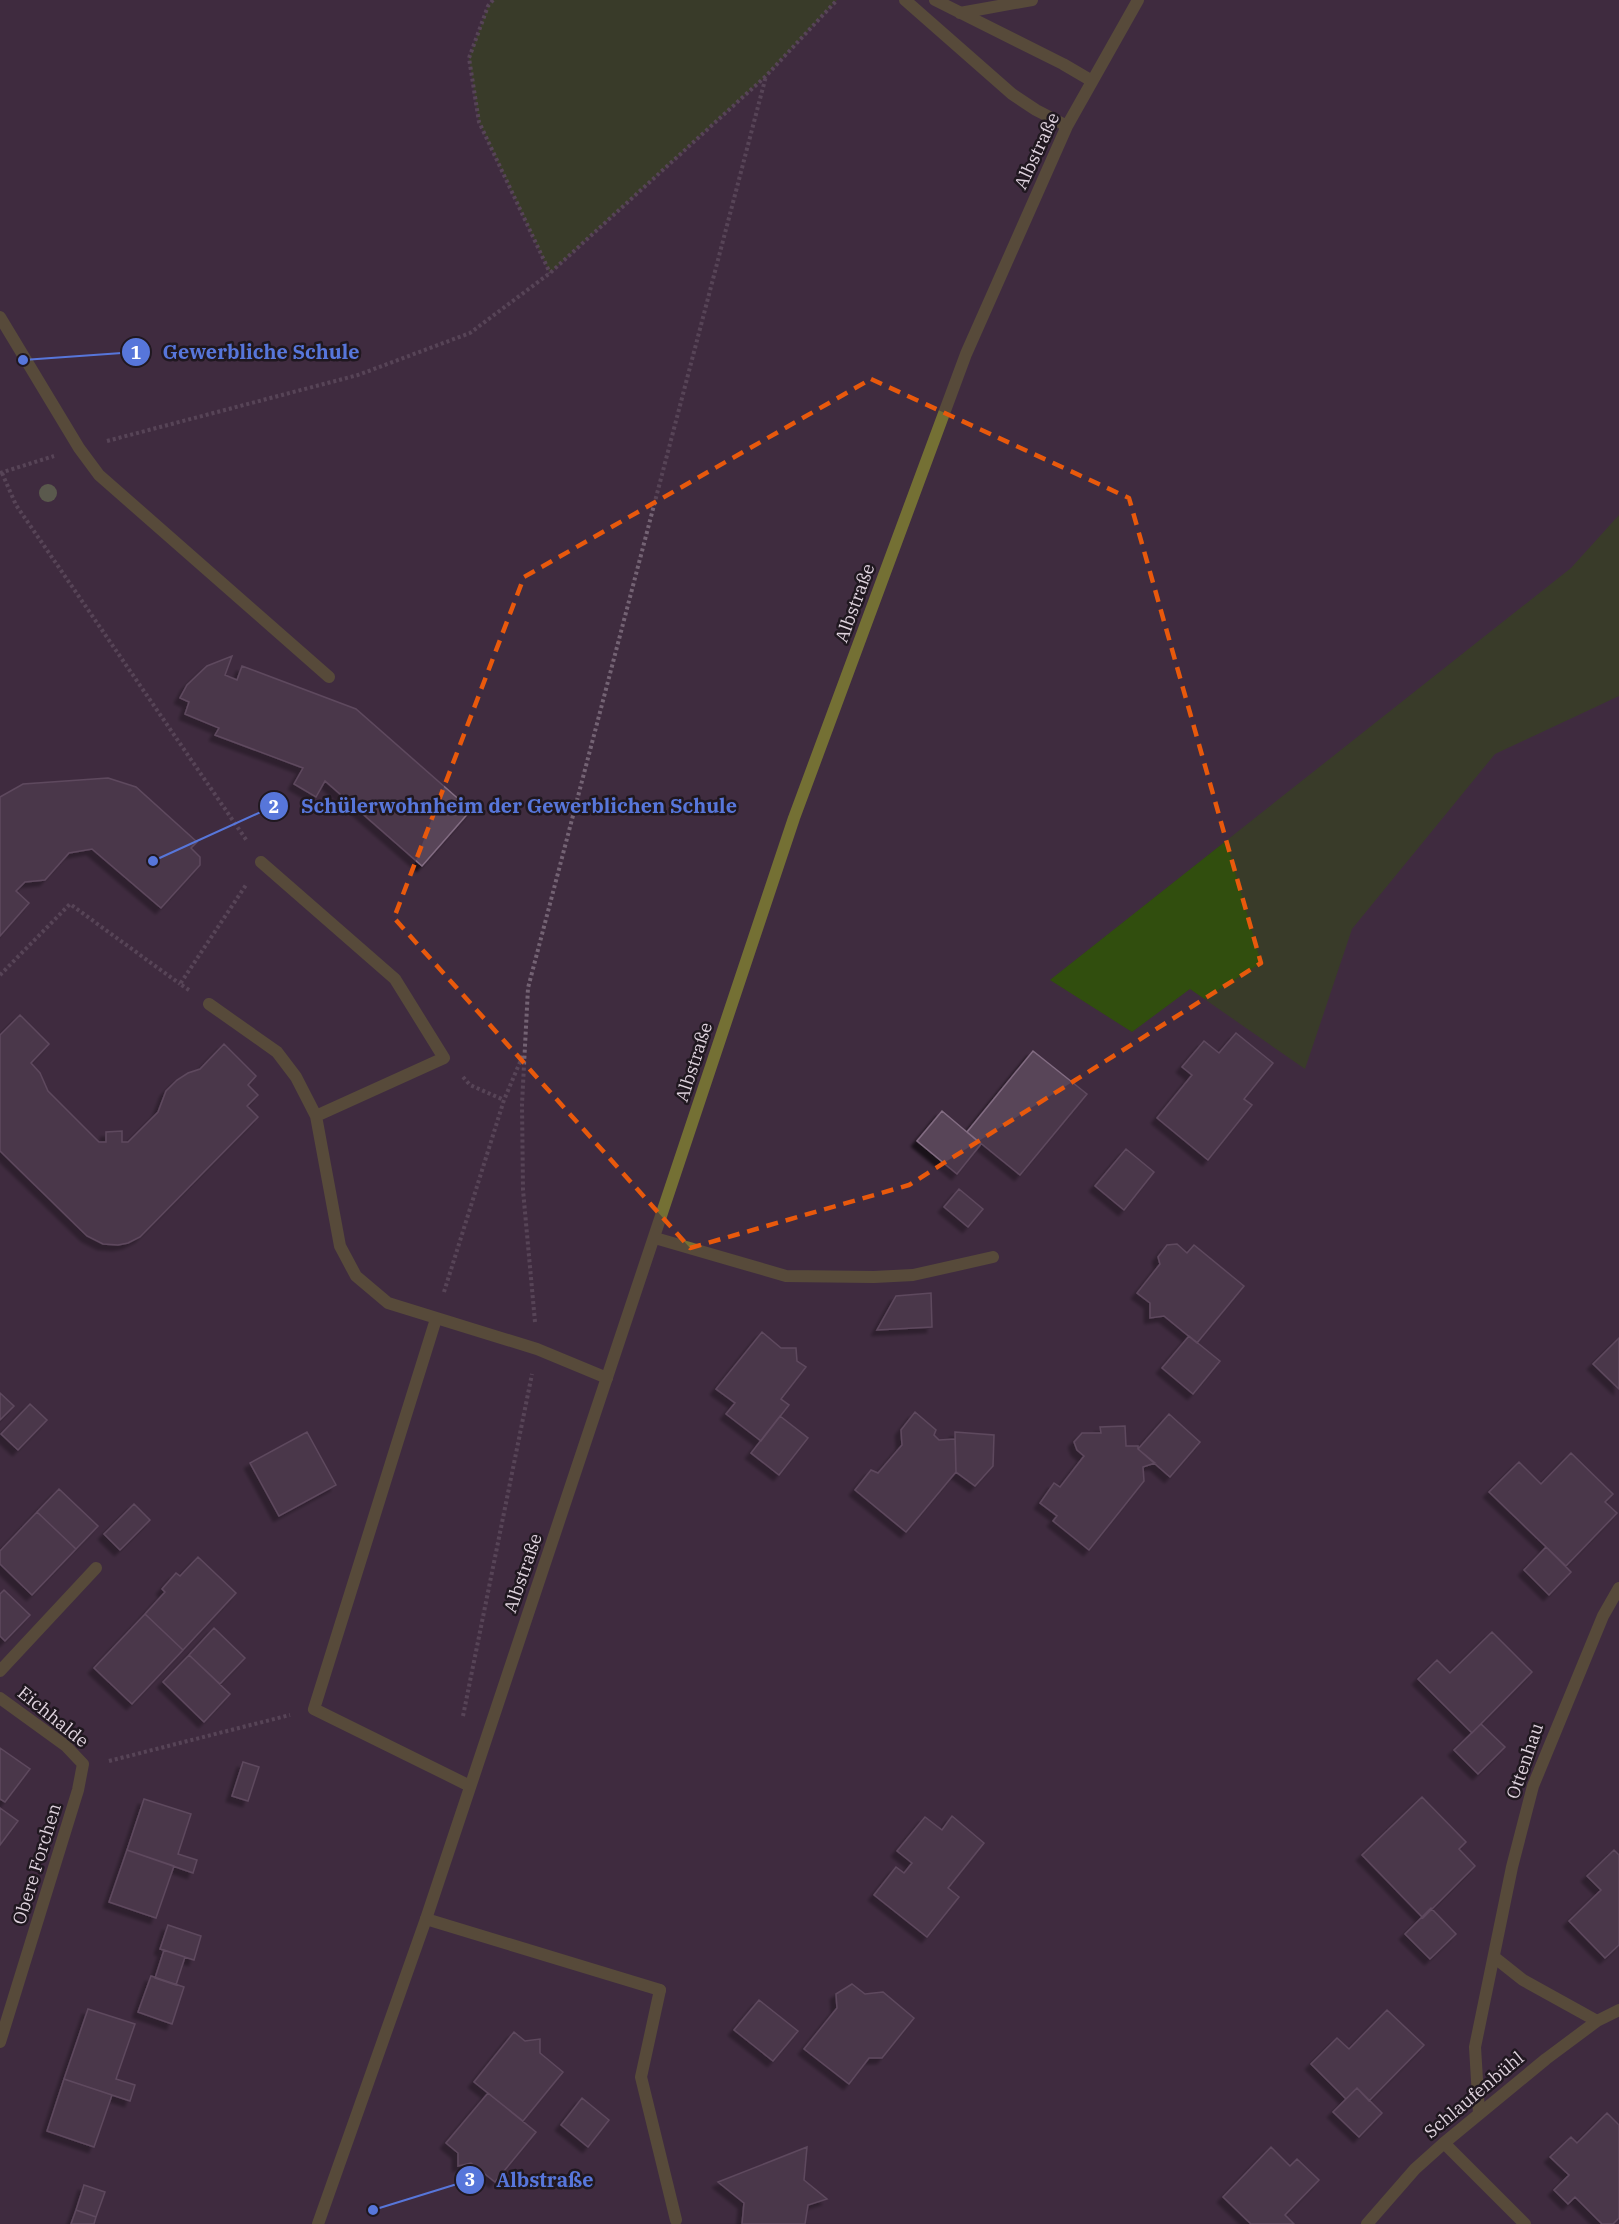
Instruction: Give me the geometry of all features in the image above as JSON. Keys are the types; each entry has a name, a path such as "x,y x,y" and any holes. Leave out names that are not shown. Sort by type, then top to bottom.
{"street":[{"path":"905,0 1012,94 1067,126"},
{"path":"935,0 1063,63 1092,81"},
{"path":"960,13 1032,0"},
{"name":"Albstraße","path":"318,2224 426,1919 802,796 966,354 1067,126 1138,0"},
{"path":"0,317 79,448 99,475 329,677"},
{"path":"261,862 395,978 444,1058 316,1116"},
{"path":"209,1004 277,1052 296,1077 316,1116 340,1246 356,1276 388,1303 537,1350 607,1378"},
{"path":"655,1238 786,1276 913,1275 993,1257"},
{"path":"436,1319 314,1709 470,1786"},
{"path":"0,1671 96,1568"},
{"name":"Ottenhau","path":"1479,2113 1475,2047 1512,1867 1533,1786 1603,1616 1619,1588"},
{"name":"Eichhalde","path":"0,1698 66,1746 82,1764"},
{"name":"Obere Forchen","path":"0,2042 71,1812 82,1764"},
{"path":"426,1919 660,1990 641,2077 676,2220"},
{"path":"1494,1957 1523,1980 1597,2021"},
{"name":"Schlaufenbühl","path":"1367,2224 1415,2169 1479,2113 1597,2021 1619,2010"},
{"path":"1444,2143 1525,2224"}],"path":[{"path":"493,0 488,6 469,58 479,122 550,273"},
{"path":"180,984 261,862 16,505 1,473 79,448 358,375 470,333 550,273 766,76 837,0"},
{"path":"463,1717 537,1350 523,1190 522,1104 528,988 766,76"},
{"path":"0,975 70,904 209,1004"},
{"path":"436,1319 504,1100 524,1052"},
{"path":"444,1058 470,1084 504,1100"},
{"path":"82,1764 128,1757 314,1709"}],"highlighted area":[{"path":"871,379 1129,498 1261,963 909,1185 690,1248 394,918 524,577"}],"green space":[{"path":"493,0 837,0 766,76 550,273 479,122 469,58 488,6"},
{"path":"1619,515 1619,696 1495,754 1352,929 1305,1069 1190,989 1132,1032 1050,980 1571,568"}],"building":[{"path":"232,656 225,675 237,680 242,666 356,709 471,810 422,866 325,781 316,797 294,784 303,768 215,735 219,728 185,714 189,702 180,698 187,685 207,666"},
{"path":"108,778 136,787 197,842 191,848 200,857 200,865 161,908 92,849 69,853 45,880 25,882 16,891 29,903 0,936 0,797 23,784"},
{"path":"20,1015 49,1044 31,1063 40,1073 48,1091 99,1142 106,1142 106,1132 122,1131 122,1142 128,1142 158,1112 166,1091 177,1080 200,1069 224,1044 256,1076 248,1085 258,1095 247,1106 258,1117 140,1237 118,1245 103,1244 87,1236 0,1151 0,1035"},
{"path":"1236,1033 1273,1063 1244,1099 1252,1105 1208,1160 1157,1118 1192,1075 1182,1067 1204,1041 1219,1053"},
{"path":"1033,1051 1087,1094 1020,1175 967,1132"},
{"path":"942,1111 981,1144 957,1174 917,1141"},
{"path":"1126,1149 1154,1172 1124,1210 1095,1186"},
{"path":"959,1189 983,1209 968,1227 944,1207"},
{"path":"1177,1244 1187,1253 1194,1245 1244,1286 1197,1343 1164,1316 1150,1318 1150,1303 1137,1293 1160,1264 1158,1257 1167,1245"},
{"path":"931,1293 932,1327 877,1330 896,1296"},
{"path":"762,1332 781,1348 796,1348 797,1361 806,1367 781,1399 789,1405 761,1441 726,1414 735,1403 716,1389"},
{"path":"1189,1336 1220,1361 1193,1394 1162,1368"},
{"path":"1619,1338 1619,1389 1593,1364"},
{"path":"0,1393 14,1406 0,1420"},
{"path":"30,1404 47,1420 18,1450 1,1434"},
{"path":"915,1412 936,1430 934,1435 939,1440 955,1439 956,1472 906,1532 855,1490 871,1470 878,1473 902,1445 901,1430"},
{"path":"1169,1414 1200,1442 1170,1477 1138,1449"},
{"path":"780,1416 808,1438 779,1475 751,1453"},
{"path":"1125,1426 1126,1446 1138,1446 1138,1449 1155,1463 1143,1467 1144,1481 1089,1550 1053,1521 1057,1516 1040,1503 1054,1483 1060,1487 1084,1456 1077,1450 1074,1442 1082,1433 1101,1433 1100,1427"},
{"path":"307,1432 336,1485 279,1516 250,1463"},
{"path":"955,1432 994,1435 993,1466 975,1486 956,1472"},
{"path":"1571,1453 1613,1494 1605,1502 1617,1513 1566,1566 1489,1492 1519,1462 1541,1484"},
{"path":"59,1489 98,1526 76,1549 37,1512"},
{"path":"134,1504 150,1520 120,1550 104,1534"},
{"path":"37,1512 76,1549 32,1595 0,1564 0,1551"},
{"path":"1546,1547 1571,1572 1549,1595 1524,1570"},
{"path":"198,1557 236,1593 183,1650 145,1614 165,1592 162,1589 176,1573 180,1576"},
{"path":"4,1590 30,1615 5,1641 0,1636 0,1594"},
{"path":"145,1614 183,1650 132,1704 94,1668"},
{"path":"214,1628 245,1658 220,1684 189,1655"},
{"path":"1492,1632 1532,1672 1472,1733 1418,1679 1437,1660 1450,1673"},
{"path":"189,1655 230,1694 204,1722 163,1682"},
{"path":"1481,1724 1505,1747 1478,1774 1454,1750"},
{"path":"0,1748 30,1769 5,1802 0,1799"},
{"path":"243,1762 259,1767 248,1801 232,1796"},
{"path":"1422,1797 1466,1842 1459,1849 1475,1866 1423,1918 1362,1855"},
{"path":"144,1799 191,1814 178,1854 197,1860 193,1873 127,1850"},
{"path":"0,1808 18,1821 0,1845"},
{"path":"952,1816 984,1843 948,1888 959,1897 927,1937 874,1895 896,1867 904,1873 912,1863 897,1851 925,1817 942,1830"},
{"path":"127,1850 174,1866 156,1918 109,1902"},
{"path":"1614,1850 1619,1855 1619,1945 1605,1958 1569,1921 1601,1890 1587,1876"},
{"path":"1431,1908 1456,1934 1430,1959 1405,1934"},
{"path":"168,1925 201,1936 194,1960 160,1949"},
{"path":"164,1950 185,1957 176,1985 155,1978"},
{"path":"151,1976 184,1987 172,2024 138,2012"},
{"path":"852,1984 865,1994 883,1992 914,2018 882,2058 869,2058 849,2084 804,2049 837,2008 836,1994"},
{"path":"759,2000 798,2031 773,2061 734,2030"},
{"path":"88,2009 135,2024 116,2079 135,2085 130,2101 64,2079"},
{"path":"1387,2010 1424,2045 1369,2101 1357,2088 1346,2099 1311,2064 1337,2038 1349,2049"},
{"path":"514,2032 525,2041 540,2039 540,2053 563,2072 523,2121 474,2082"},
{"path":"64,2079 112,2095 94,2147 47,2131"},
{"path":"1357,2088 1382,2113 1359,2137 1333,2112"},
{"path":"488,2093 536,2132 495,2182 471,2163 458,2166 458,2153 446,2143"},
{"path":"582,2098 609,2120 588,2147 561,2125"},
{"path":"1607,2113 1619,2125 1619,2218 1613,2224 1602,2224 1575,2197 1568,2204 1554,2190 1569,2175 1550,2157 1571,2137 1577,2143"},
{"path":"807,2147 804,2180 827,2199 808,2205 805,2224 742,2224 744,2203 718,2182"},
{"path":"1271,2147 1290,2166 1297,2159 1319,2180 1285,2215 1294,2224 1251,2224 1223,2197"},
{"path":"84,2185 105,2192 96,2217 76,2210"},
{"path":"76,2210 96,2217 94,2224 71,2224"}],"place":[{"name":"Gewerbliche Schule","path":"23,360"},
{"name":"Schülerwohnheim der Gewerblichen Schule","path":"153,861"},
{"name":"Albstraße","path":"373,2210"}]}
